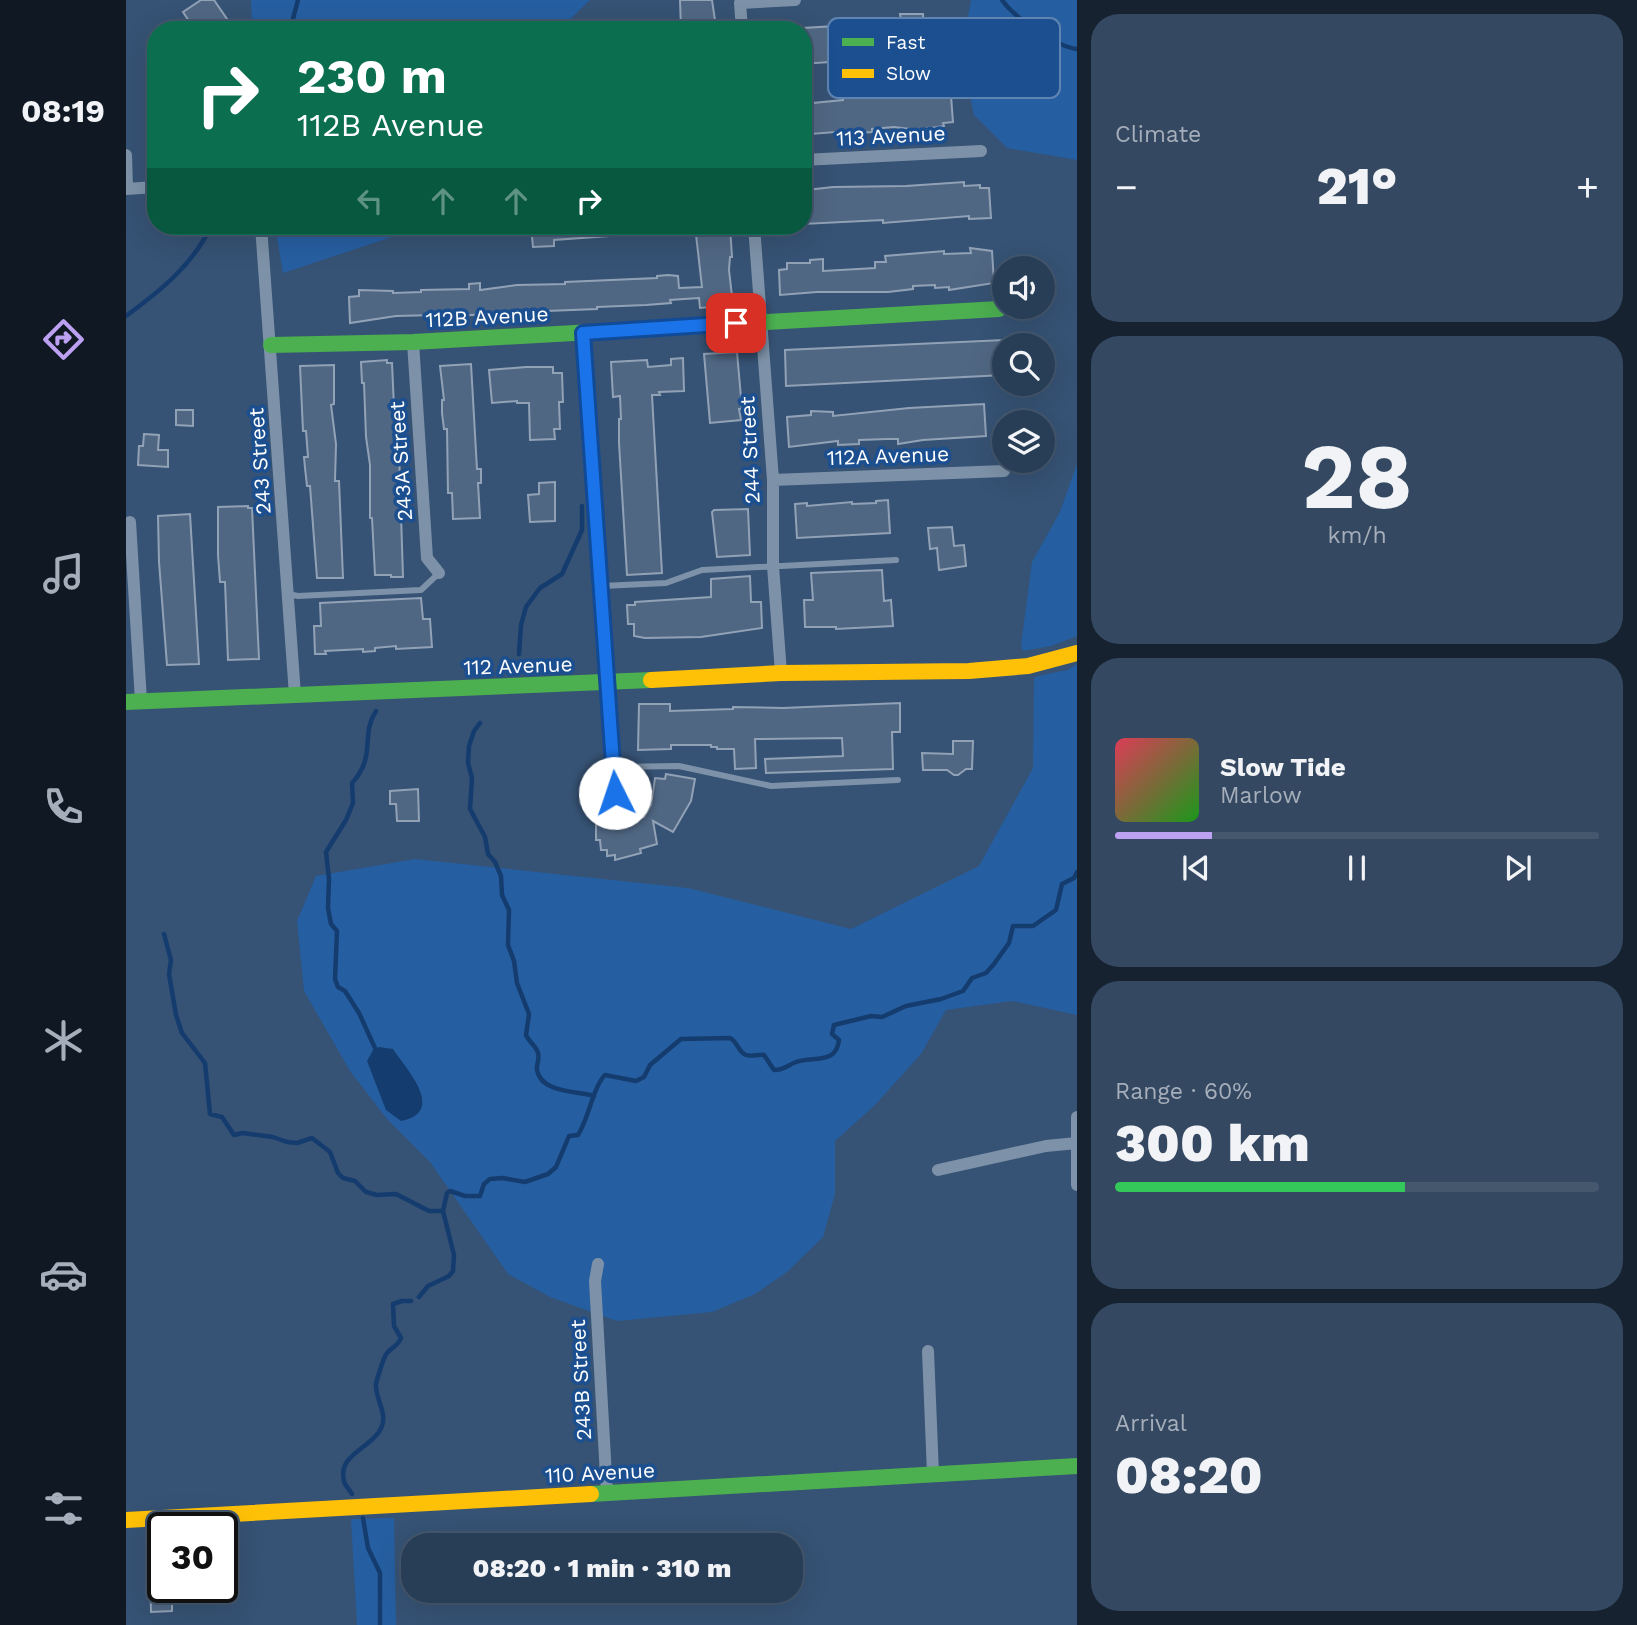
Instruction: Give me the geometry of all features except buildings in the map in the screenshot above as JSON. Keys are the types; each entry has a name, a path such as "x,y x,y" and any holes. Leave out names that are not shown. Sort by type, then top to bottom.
{"street":[{"path":"741,21 740,3 795,0"},
{"name":"113 Avenue","path":"812,159 981,151"},
{"path":"126,155 127,189 147,188"},
{"name":"243 Street","path":"262,235 295,695"},
{"name":"244 Street","path":"755,235 773,480 773,566 780,673"},
{"name":"112B Avenue","path":"271,345 413,342 992,309"},
{"path":"583,333 615,793"},
{"name":"243A Street","path":"413,342 427,558 439,573"},
{"name":"112A Avenue","path":"773,480 992,471"},
{"path":"130,522 133,701"},
{"name":"112 Avenue","path":"133,701 606,683 780,673 1004,669 1045,663 1077,653"},
{"path":"1077,1117 1077,1185"},
{"path":"938,1170 1046,1146 1076,1143"},
{"name":"243B Street","path":"598,1264 595,1281 607,1494"},
{"path":"928,1351 933,1474"},
{"name":"110 Avenue","path":"126,1520 1077,1466"}],"lane":[{"path":"600,586 666,583 702,570 897,560"},
{"path":"288,594 298,596 421,590 439,573"},
{"path":"613,767 678,766 771,786 898,780"}],"shaded area":[{"path":"251,0 590,0 568,21 252,21"},
{"path":"971,0 1077,0 1077,160 1007,148 974,115 970,98 1060,98 1060,18 968,18"},
{"path":"277,235 398,235 283,273"},
{"path":"1077,464 1077,636 1051,646 1023,651 1021,645 1032,562 1060,512"},
{"path":"1077,664 1077,1015 1012,1001 946,1010 921,1054 875,1105 835,1141 835,1194 823,1237 787,1272 755,1294 712,1312 617,1321 550,1297 508,1274 430,1162 387,1119 350,1071 304,991 297,921 316,876 415,859 688,888 851,929 979,866 1033,768 1034,677 1067,670"},
{"path":"379,1047 393,1049 414,1079 422,1100 421,1109 414,1116 401,1121 386,1110 367,1061 373,1050"},
{"path":"394,1518 396,1625 357,1625 351,1519"}],"waterway":[{"path":"292,21 298,0"},
{"path":"1002,0 1020,18"},
{"path":"1060,44 1077,49"},
{"path":"126,316 163,287 185,265 206,235"},
{"path":"519,654 521,625 526,607 540,588 562,574 582,530 582,506"},
{"path":"375,1048 359,1013 345,991 338,987 335,979 337,931 331,924 328,908 326,852 353,803 352,783 364,764 371,720 376,711"},
{"path":"480,723 469,746 468,763 472,778 470,809 485,837 488,854 501,876 502,895 509,910 508,945 514,961 517,983 529,1014 526,1035 537,1051 537,1070 545,1083 561,1090 594,1096"},
{"path":"419,1297 428,1286 449,1276 453,1271 454,1255 443,1211 447,1193 450,1191 465,1196 480,1196 484,1184 490,1179 525,1182 548,1174 556,1167 569,1136 578,1135 597,1087 605,1075 636,1081 644,1077 650,1065 681,1039 730,1038 746,1055 764,1055 774,1070 803,1060 829,1056 834,1053 839,1040 832,1034 834,1025 871,1016 882,1017 906,1006 941,999 963,991 972,978 986,973 994,964 1009,943 1013,926 1033,926 1056,910 1062,884 1074,878 1077,872"},
{"path":"164,934 171,960 169,974 176,1015 182,1033 205,1063 210,1114 222,1117 234,1135 242,1133 297,1143 312,1138 330,1152 338,1173 343,1178 355,1181 366,1192 377,1195 396,1194 429,1211 443,1211"},
{"path":"352,1494 345,1483 343,1472 351,1457 372,1440 382,1426 383,1416 376,1384 386,1355 401,1338 394,1326 393,1304 411,1301"},
{"path":"363,1518 368,1548 380,1573 380,1625"}],"traffic: fast":[{"path":"271,345 413,342 992,309"},
{"path":"126,702 651,680"},
{"path":"591,1494 1077,1466"}],"traffic: slow":[{"path":"651,680 781,673 969,671 1028,666 1077,653"},
{"path":"126,1520 591,1494"}],"route":[{"path":"615,793 583,333 736,323"}]}
